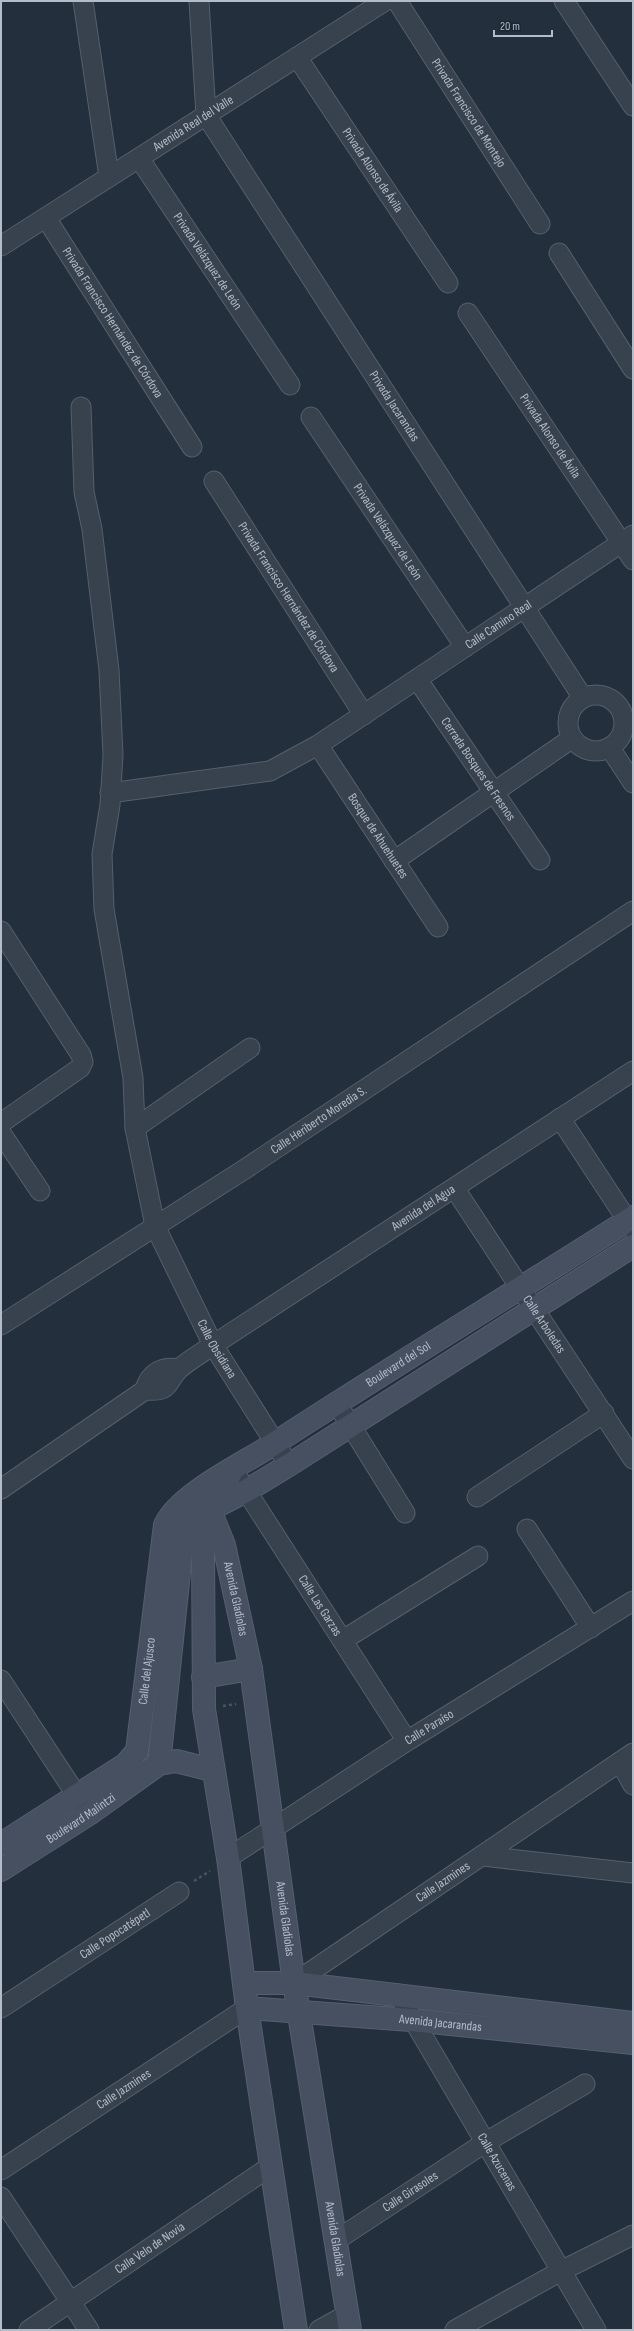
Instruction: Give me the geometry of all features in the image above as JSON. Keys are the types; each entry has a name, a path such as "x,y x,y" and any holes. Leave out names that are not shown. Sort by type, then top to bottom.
{"street":[{"path":"83,1 109,177"},
{"path":"199,1 206,115"},
{"name":"Avenida Real del Valle","path":"1,246 385,1"},
{"name":"Privada Francisco de Montejo","path":"398,1 540,224"},
{"path":"564,1 633,106"},
{"name":"Privada Alonso de Ávila","path":"297,57 448,283"},
{"name":"Privada Jacarandas","path":"206,115 583,698"},
{"name":"Privada Velázquez de León","path":"139,158 290,385"},
{"name":"Privada Francisco Hernández de Córdova","path":"46,218 192,447"},
{"path":"559,253 633,369"},
{"name":"Privada Alonso de Ávila","path":"468,313 627,539 633,560"},
{"name":"Calle Obsidiana","path":"80,407 84,492 93,537 109,670 113,755 110,793 102,854 104,909 133,1078 136,1128 155,1226 213,1345 289,1465"},
{"name":"Privada Velázquez de León","path":"311,417 465,648"},
{"name":"Privada Francisco Hernández de Córdova","path":"214,481 364,715"},
{"name":"Calle Camino Real","path":"110,793 270,771 318,745 627,539"},
{"name":"Cerrada Bosques de Fresnos","path":"417,679 540,860"},
{"path":"603,695 626,703 625,722 621,737 610,748 596,752 582,748 571,739 567,723 571,708 583,698 603,695"},
{"path":"394,861 571,739"},
{"name":"Bosque de Ahuehuetes","path":"318,745 438,927"},
{"path":"610,748 633,783"},
{"name":"Calle Heriberto Moredia S.","path":"1,1325 155,1226 633,911"},
{"path":"1,931 81,1055 83,1062 80,1068 1,1123"},
{"path":"136,1128 250,1048"},
{"name":"Avenida del Agua","path":"1,1489 146,1390 159,1391 170,1384 179,1370 213,1345 455,1189 633,1071"},
{"path":"560,1118 631,1222"},
{"path":"1,1133 40,1191"},
{"name":"Calle Arboledas","path":"455,1189 632,1457"},
{"name":"Boulevard del Sol","path":"168,1517 175,1508 199,1490 275,1444 336,1402 631,1222"},
{"name":"Boulevard del Sol","path":"210,1510 246,1491 289,1465 535,1310 633,1246"},
{"path":"427,1346 441,1368"},
{"path":"336,1402 405,1513"},
{"path":"477,1497 604,1413"},
{"name":"Calle Las Garzas","path":"233,1470 407,1741"},
{"name":"Avenida Gladiolas","path":"233,1470 210,1510 203,1549 204,1709 212,1770 228,1858 247,2008 296,2330"},
{"name":"Avenida Gladiolas","path":"199,1490 210,1510 224,1545 251,1669 294,1982 300,2011 335,2241 349,2322"},
{"name":"Calle del Ajusco","path":"159,1764 183,1534 190,1520 210,1510"},
{"name":"Calle del Ajusco","path":"77,1795 126,1764 137,1751 165,1525 168,1517"},
{"path":"527,1529 591,1628"},
{"path":"343,1640 478,1556"},
{"name":"Calle Paraíso","path":"228,1858 407,1741 633,1601"},
{"path":"203,1677 251,1669"},
{"path":"1,1680 89,1814"},
{"path":"626,1758 633,1785"},
{"name":"Calle Jazmines","path":"294,1982 483,1856 626,1758"},
{"path":"159,1764 176,1761 212,1770"},
{"name":"Boulevard Malintzi","path":"1,1870 89,1814 159,1764"},
{"name":"Boulevard Malintzi","path":"1,1844 77,1795"},
{"path":"483,1856 633,1873"},
{"name":"Calle Popocatépetl","path":"1,2008 179,1892"},
{"path":"244,1983 294,1982"},
{"name":"Avenida Jacarandas","path":"294,1982 633,2023"},
{"name":"Calle Azucenas","path":"398,1994 411,2020 486,2142 596,2330"},
{"name":"Calle Jazmines","path":"1,2170 247,2008"},
{"name":"Avenida Jacarandas","path":"247,2008 411,2020 633,2044"},
{"name":"Calle Girasoles","path":"335,2241 486,2142 585,2084"},
{"name":"Calle Velo de Novia","path":"29,2330 71,2303 271,2166"},
{"path":"1,2197 89,2330"},
{"path":"455,2330 561,2271 633,2235"},
{"path":"319,2330 349,2322"}],"path":[{"path":"179,1892 228,1858"}]}
